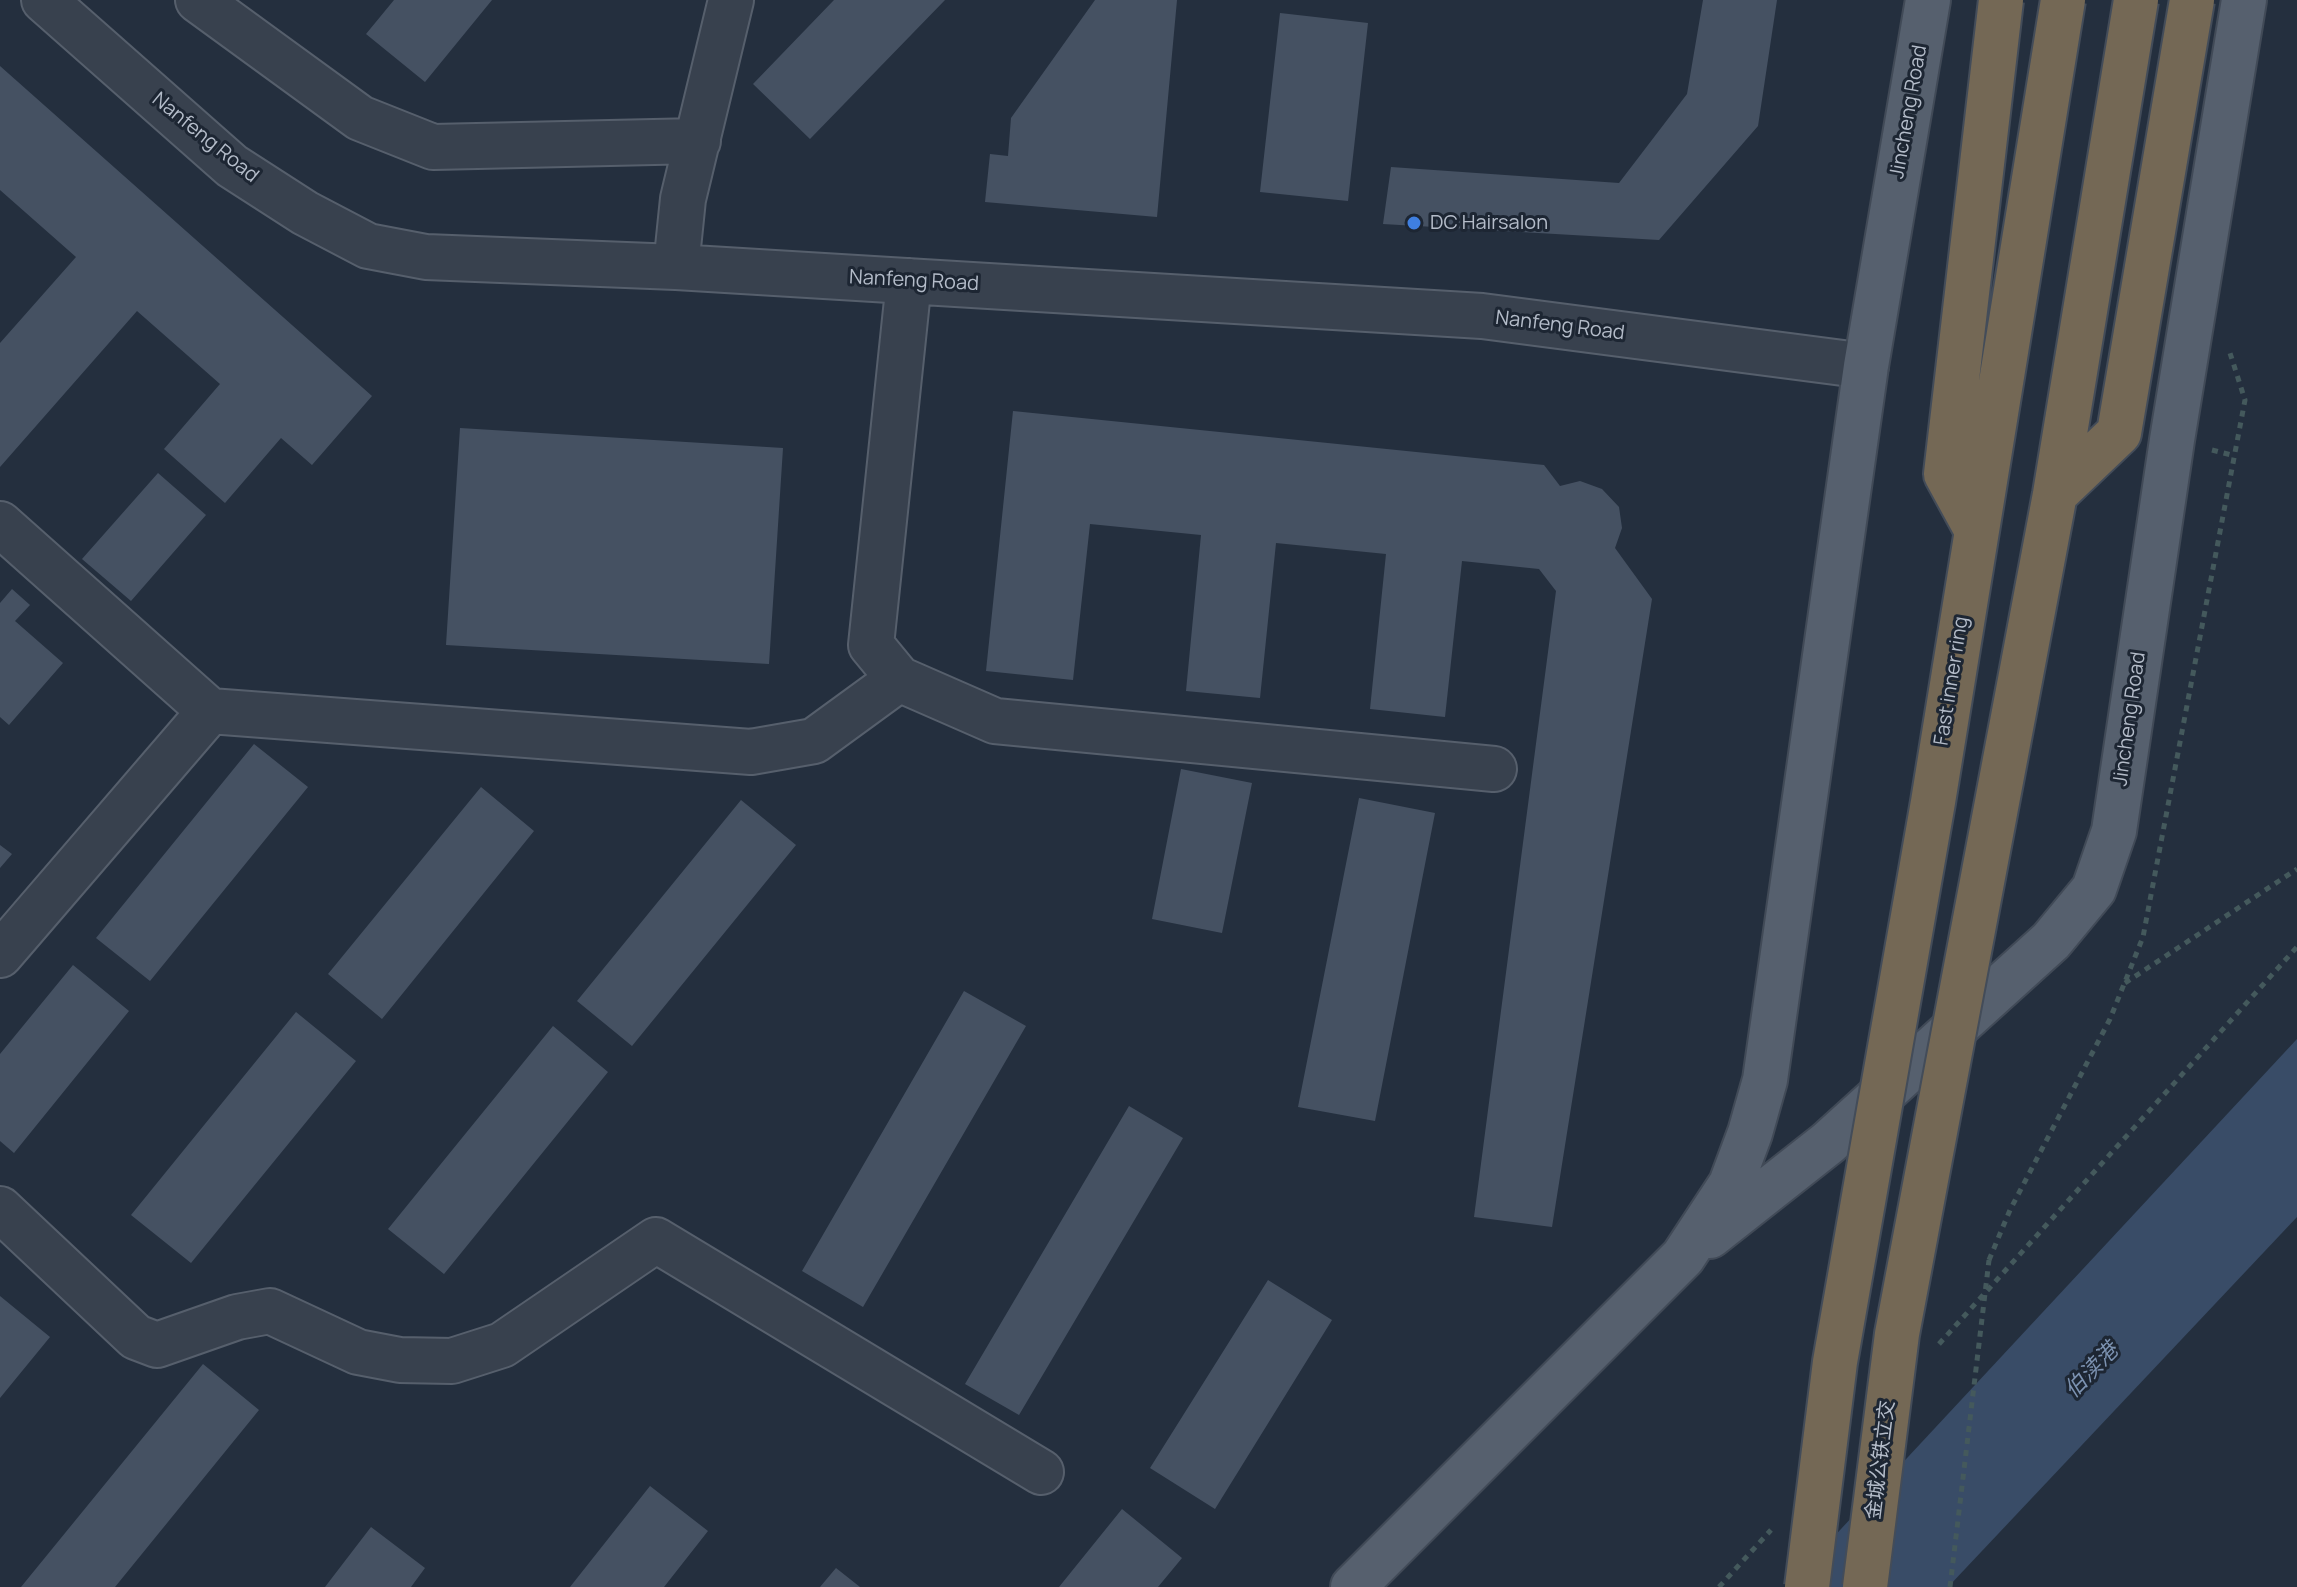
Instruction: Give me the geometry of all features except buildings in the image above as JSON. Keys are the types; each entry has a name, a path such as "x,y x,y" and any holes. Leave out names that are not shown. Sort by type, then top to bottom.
{"highway":[{"path":"1976,529 1946,474 2001,0"},
{"name":"Fast inner ring","path":"1807,1587 1835,1362 1931,818 2063,0"},
{"path":"1915,1342 2136,0"},
{"path":"2055,494 2119,433 2192,0"},
{"name":"金城公铁立交","path":"1865,1587 1915,1342"}],"main road":[{"name":"Jincheng Road","path":"1765,1080 1866,366 1928,0"},
{"name":"Jincheng Road","path":"1683,1257 1828,1143 2051,941 2094,889 2114,831 2172,440 2244,0"},
{"path":"1765,1080 1778,1130 1798,1146 1828,1143"},
{"path":"1353,1587 1683,1257 1731,1184 1765,1080"}],"street":[{"name":"Nanfeng Road","path":"44,0 232,166 305,213 368,246 426,257 676,267 1482,316 1866,366"},
{"path":"198,0 360,118 433,147 698,141"},
{"path":"676,267 683,199 731,0"},
{"path":"909,281 871,645 899,679 995,721 1494,769"},
{"path":"0,524 210,711 751,752 814,741 899,679"},
{"path":"0,955 210,711"},
{"path":"0,1209 136,1337 146,1341 157,1345 237,1317 270,1311 358,1352 400,1360 452,1361 502,1345 656,1240 1041,1472"}],"path":[{"path":"2124,984 2297,869"},
{"path":"1915,1342 2297,947"},
{"path":"1950,1587 1989,1260"},
{"path":"1719,1587 1773,1528"}],"water":[{"name":"伯渎港","path":"2297,1039 2297,1217 1948,1587 1787,1587"}],"place":[{"name":"DC Hairsalon","path":"1414,223"}]}
